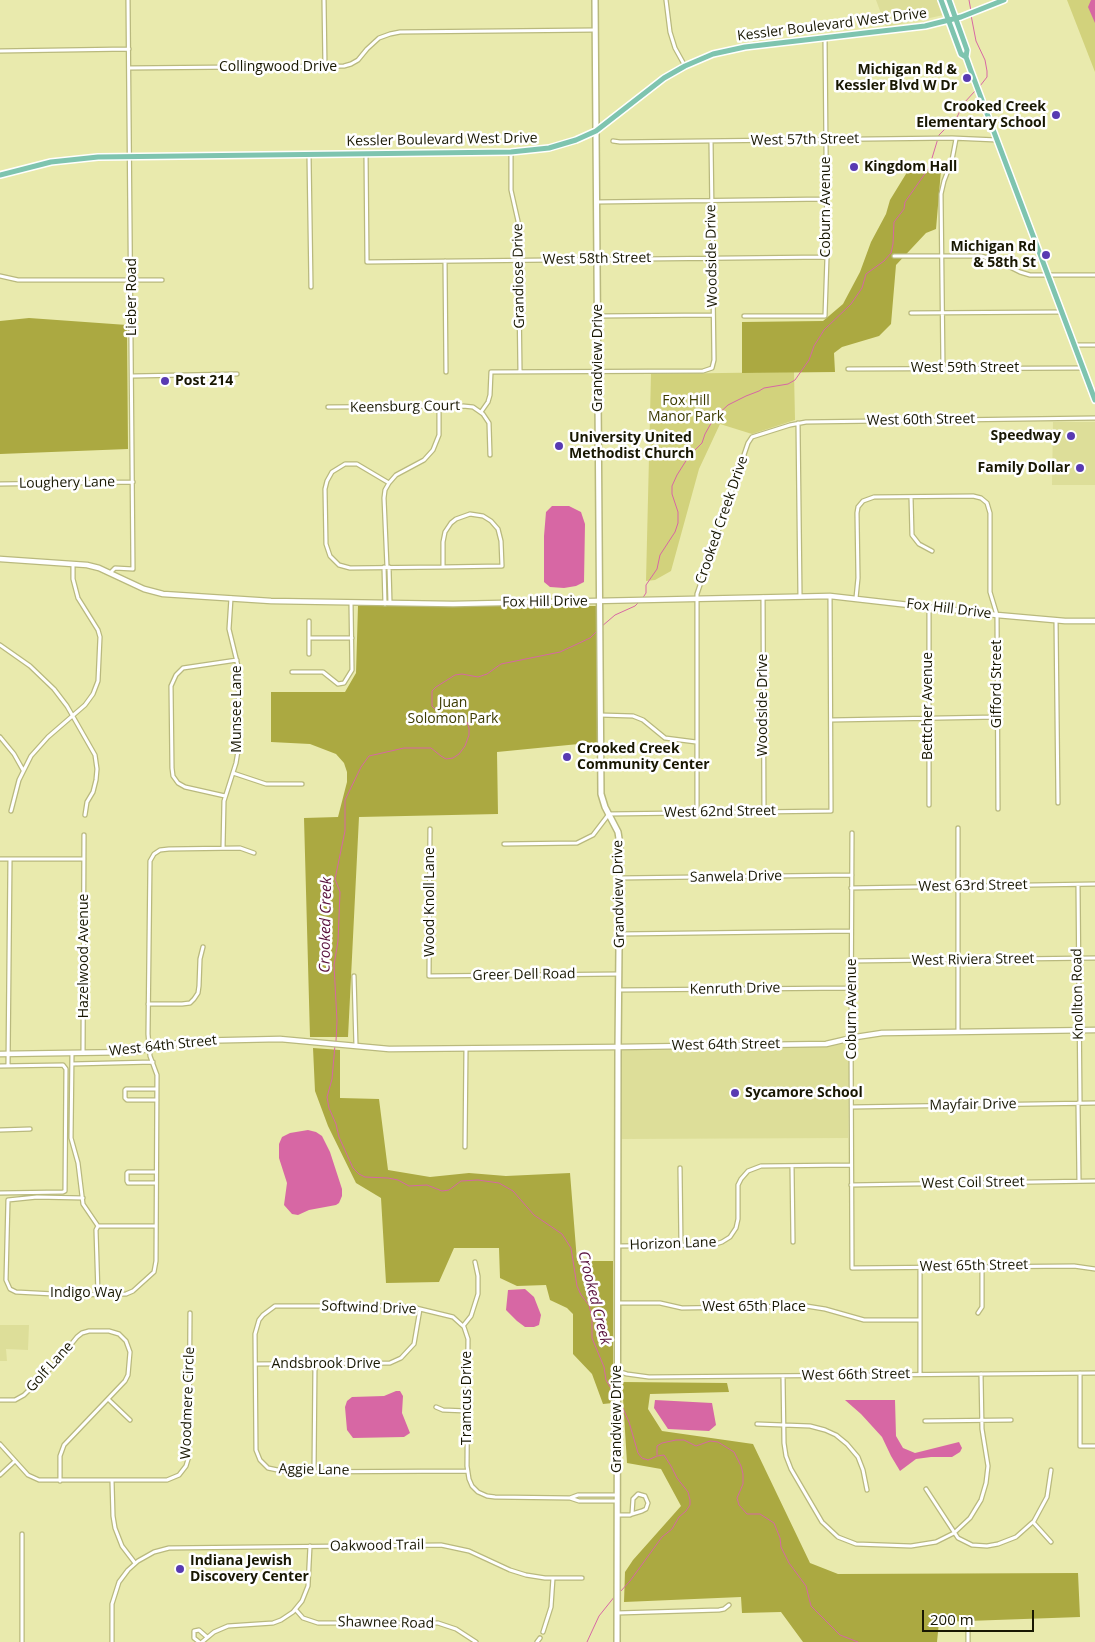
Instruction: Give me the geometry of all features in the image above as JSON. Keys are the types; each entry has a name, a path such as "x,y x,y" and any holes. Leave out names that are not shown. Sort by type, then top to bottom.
{"main road":[{"name":"Grandview Drive","path":"595,0 601,794 603,804 620,839 616,1424 617,1642"},
{"path":"942,0 962,54 966,57 974,77 1095,400"},
{"path":"949,0 967,50 966,57"},
{"name":"Kessler Boulevard West Drive","path":"0,174 59,161 130,155 511,152 559,146 596,131 664,78 684,66 708,56 731,49 915,27 949,21 1004,0"}],"street":[{"name":"Lieber Road","path":"110,573 115,568 133,568 128,0"},
{"path":"324,0 325,66"},
{"path":"666,0 670,32 684,66"},
{"name":"Collingwood Drive","path":"129,68 325,66 351,64 358,60 378,39 400,32 595,30"},
{"name":"Coburn Avenue","path":"744,316 825,316 827,257 825,38"},
{"path":"0,51 129,49"},
{"name":"West 57th Street","path":"613,141 932,138 997,140"},
{"path":"944,368 942,188 950,164 954,139"},
{"name":"Woodside Drive","path":"597,371 710,370 714,360 711,141"},
{"name":"Grandiose Drive","path":"511,152 512,190 518,218 520,371"},
{"name":"West 58th Street","path":"366,153 367,262 827,257"},
{"path":"309,154 311,287"},
{"path":"596,202 826,199"},
{"path":"894,256 984,256 1020,272 1048,275 1095,275"},
{"path":"444,261 446,372"},
{"path":"0,276 18,280 162,280"},
{"path":"911,314 1062,312"},
{"path":"598,316 712,315"},
{"path":"1074,345 1095,345"},
{"name":"West 59th Street","path":"848,369 1083,368"},
{"path":"490,455 489,425 481,412 488,402 490,395 491,372 597,371"},
{"path":"132,376 237,374"},
{"path":"387,604 384,498 389,483 396,475 424,460 433,450 439,435 439,406"},
{"name":"Keensburg Court","path":"328,407 466,406 481,412"},
{"name":"West 60th Street","path":"750,439 755,435 798,423 1095,418"},
{"path":"798,423 800,596"},
{"name":"Crooked Creek Drive","path":"697,812 696,599 750,439"},
{"path":"389,483 364,466 348,463 340,465 332,472 326,480 325,489 326,543 331,558 339,564 350,568 387,567 443,567 502,566 501,539 493,523 483,516 475,514 463,516 451,523 445,532 443,541 443,567"},
{"name":"Loughery Lane","path":"0,484 133,482"},
{"name":"Gifford Street","path":"911,497 973,496 985,501 990,511 990,592 997,615 998,810"},
{"path":"856,598 858,578 856,513 862,502 870,497 911,497 912,535 919,544 932,551"},
{"name":"Fox Hill Drive","path":"0,559 87,565 156,592 295,602 387,604 830,596 997,615 1095,621"},
{"path":"11,811 16,787 23,770 43,742 86,704 95,689 99,674 101,644 98,630 82,607 77,596 73,579 73,564"},
{"path":"830,596 831,720 997,717"},
{"name":"Munsee Lane","path":"223,848 223,810 239,746 237,660 229,631 231,598"},
{"name":"Woodside Drive","path":"763,598 764,812"},
{"path":"292,672 323,672 338,684 343,684 352,671 351,603"},
{"name":"Bettcher Avenue","path":"929,607 929,804"},
{"path":"1056,620 1058,803"},
{"path":"308,621 309,654"},
{"path":"309,638 352,638"},
{"path":"0,645 22,659 54,689 95,755 97,765 96,783 84,815"},
{"path":"226,796 185,787 178,783 173,776 172,684 176,675 183,668 237,660"},
{"path":"599,714 633,716 643,720 665,738 696,742"},
{"name":"West 62nd Street","path":"609,814 831,811 831,720"},
{"path":"0,737 14,754 23,770"},
{"path":"233,773 266,784 302,784"},
{"path":"504,844 577,843 593,834 609,814"},
{"path":"958,828 958,1033"},
{"name":"Wood Knoll Lane","path":"429,976 430,829"},
{"name":"Coburn Avenue","path":"852,833 852,1268"},
{"name":"Hazelwood Avenue","path":"83,1053 84,835"},
{"path":"98,1226 156,1226 157,1089 156,1072 150,1049 148,1004 150,861 154,854 160,850 240,848 254,853"},
{"path":"0,859 84,859"},
{"path":"8,1066 10,859"},
{"name":"Sanwela Drive","path":"620,878 852,875"},
{"name":"West 63rd Street","path":"851,888 1095,884"},
{"name":"Knollton Road","path":"1078,885 1079,1182"},
{"path":"620,934 851,931"},
{"path":"148,1004 182,1004 190,1003 194,999 198,993 200,959 203,947"},
{"name":"West Riviera Street","path":"852,961 1095,958"},
{"name":"Greer Dell Road","path":"429,976 619,974"},
{"path":"354,976 356,1046"},
{"name":"Kenruth Drive","path":"618,990 851,988"},
{"name":"West 64th Street","path":"0,1054 129,1052 188,1041 280,1040 389,1049 618,1047 826,1044 882,1033 1095,1030"},
{"path":"465,1146 466,1048"},
{"path":"72,1053 71,1138 78,1163 85,1208 98,1226"},
{"path":"72,1064 153,1062"},
{"path":"0,1066 65,1067 65,1191 0,1193"},
{"path":"157,1089 125,1090 126,1099 157,1100"},
{"name":"Mayfair Drive","path":"852,1107 1095,1103"},
{"path":"0,1130 30,1129"},
{"name":"Horizon Lane","path":"618,1246 713,1244 726,1240 732,1234 737,1224 737,1189 744,1174 757,1167 851,1165"},
{"path":"792,1166 793,1242"},
{"path":"680,1168 681,1245"},
{"path":"156,1172 128,1172 127,1181 128,1183 156,1183"},
{"name":"West Coil Street","path":"851,1185 1095,1181"},
{"name":"Indigo Way","path":"83,1198 37,1197 8,1200 6,1282 10,1289 16,1292 35,1293 128,1293 149,1278 154,1272 156,1262 156,1226"},
{"path":"98,1226 96,1230 98,1294"},
{"path":"464,1326 471,1316 478,1294 478,1276 474,1262"},
{"path":"978,1313 982,1307 982,1266"},
{"name":"West 65th Street","path":"852,1268 1074,1266 1095,1269"},
{"path":"920,1267 920,1374"},
{"name":"West 65th Place","path":"617,1303 660,1303 688,1308 806,1306 825,1309 864,1320 920,1320"},
{"name":"Softwind Drive","path":"270,1309 275,1306 400,1306 453,1317 464,1326"},
{"name":"Aggie Lane","path":"270,1309 262,1315 257,1324 256,1450 260,1460 271,1469 287,1472 467,1471"},
{"name":"Andsbrook Drive","path":"256,1364 390,1363 401,1358 416,1341 420,1309"},
{"name":"Woodmere Circle","path":"112,1481 172,1479 181,1473 186,1466 189,1458 190,1313"},
{"name":"Tramcus Drive","path":"464,1326 468,1339 467,1471"},
{"name":"Golf Lane","path":"0,1400 14,1400 24,1395 60,1359 77,1337 87,1332 109,1331 122,1336 130,1349 130,1369 125,1381 108,1398"},
{"path":"314,1471 315,1365"},
{"name":"West 66th Street","path":"617,1371 649,1377 1095,1373"},
{"path":"1080,1373 1080,1446 1095,1446"},
{"path":"783,1376 785,1452 791,1470 826,1526 838,1536 850,1542 869,1546 922,1545 939,1541 954,1533 974,1514 985,1488 988,1462 982,1431 981,1374"},
{"path":"60,1480 60,1455 63,1446 108,1398 130,1420"},
{"path":"436,1407 443,1410 467,1411"},
{"path":"924,1421 1011,1420"},
{"path":"757,1424 816,1427 832,1432 842,1439 858,1457 867,1490"},
{"path":"0,1444 33,1478 40,1480 112,1481 112,1516 115,1528 122,1546 135,1563"},
{"path":"0,1475 16,1461"},
{"path":"926,1489 954,1533 967,1544 987,1546 1011,1539 1024,1531 1033,1522 1047,1498 1050,1470"},
{"path":"467,1471 472,1486 478,1492 487,1496 616,1501"},
{"path":"616,1516 632,1514 646,1509 648,1503 645,1496 638,1494 633,1499 631,1506 632,1514"},
{"path":"570,1498 578,1495 616,1495"},
{"path":"1033,1522 1051,1542"},
{"path":"22,1534 22,1642"},
{"name":"Oakwood Trail","path":"112,1642 114,1594 122,1577 135,1563 154,1552 169,1548 444,1545 469,1551 519,1574 540,1578 582,1578"},
{"path":"207,1638 199,1630 194,1631 194,1638 200,1642 207,1638 220,1629 231,1625 273,1623 296,1610 304,1598 308,1586 310,1546"},
{"path":"543,1632 551,1607 553,1578"},
{"path":"616,1610 719,1610 729,1605"},
{"name":"Shawnee Road","path":"296,1610 303,1618 318,1623 435,1623 456,1629 476,1642"},
{"path":"968,1624 968,1642"},
{"path":"537,1642 540,1638"}],"shaded area":[{"path":"876,0 938,0 944,15 886,27"},
{"path":"1091,0 1095,0 1095,23 1088,7"},
{"path":"1053,422 1095,422 1095,485 1052,485"},
{"path":"552,506 569,506 581,512 585,524 584,582 576,586 564,588 550,587 544,582 546,512"},
{"name":"Sycamore School","path":"846,1043 849,1046 848,1138 622,1139 622,1049 829,1047"},
{"path":"308,1130 322,1136 330,1152 342,1189 342,1196 336,1205 309,1210 298,1215 292,1214 284,1205 287,1183 279,1158 279,1144 282,1137 290,1133"},
{"path":"525,1289 534,1297 541,1315 539,1325 534,1327 525,1327 506,1310 508,1290"},
{"path":"0,1325 29,1325 28,1350 6,1349 7,1361 0,1361"},
{"path":"400,1391 403,1396 402,1413 410,1433 404,1437 353,1438 347,1430 345,1407 347,1401 352,1397 384,1396"},
{"path":"655,1400 712,1403 716,1425 709,1431 668,1429 654,1408"},
{"path":"845,1400 895,1400 896,1436 903,1448 915,1453 959,1442 962,1448 960,1452 952,1457 916,1459 900,1471 882,1437"}],"green space":[{"path":"1067,0 1095,0 1095,72"},
{"path":"909,169 941,170 936,229 926,233 896,265 891,324 879,336 842,347 834,353 835,372 742,373 742,322 823,321 843,304 860,272 871,242 886,214 890,200"},
{"path":"29,318 127,325 128,449 0,454 0,321"},
{"name":"Fox Hill Manor Park","path":"794,372 795,420 752,434 720,424 699,469 671,571 655,580 646,581 651,374"},
{"name":"Juan Solomon Park","path":"358,606 596,606 599,742 497,752 498,814 359,817 348,1037 310,1037 304,818 338,817 347,782 347,772 344,763 336,754 310,744 271,742 271,692 345,692 356,673"},
{"path":"313,1048 340,1050 340,1098 379,1099 388,1170 430,1177 469,1173 506,1176 570,1173 577,1261 613,1261 613,1403 603,1404 592,1374 573,1354 573,1314 567,1308 550,1300 546,1285 517,1286 500,1278 499,1248 454,1248 439,1282 386,1283 381,1198 356,1183 328,1126 315,1091"},
{"path":"622,1382 727,1383 729,1392 650,1394 648,1409 662,1431 753,1444 810,1563 838,1574 1078,1573 1080,1617 939,1622 937,1642 803,1642 781,1612 742,1613 741,1597 624,1602 625,1572 633,1560 681,1506 661,1469 627,1463"}],"waterway":[{"name":"Crooked Creek","path":"969,0 971,11"},
{"name":"Crooked Creek","path":"971,15 976,41 985,60 987,71 987,77 980,86"},
{"name":"Crooked Creek","path":"642,599 646,593 646,585 657,569 660,555 675,532 678,523 678,512 672,494 672,486 689,456 702,443 714,418 728,405 764,388 788,384 795,380 809,360 814,346 824,330 851,304 862,288 866,274 884,261 891,253 894,222 904,209 905,202 929,168 939,135 957,117 964,103 975,91"},
{"name":"Crooked Creek","path":"601,627 615,615 635,606 639,602"},
{"name":"Crooked Creek","path":"336,1041 337,1021 334,965 338,941 340,892 335,879 345,831 345,800 361,767 369,756 404,748 431,748 446,759 453,758 465,746 469,735 469,728 467,722 461,717 440,714 432,706 432,691 436,687 455,675 462,674 478,677 487,674 501,664 560,652 590,638 598,630"},
{"name":"Crooked Creek","path":"335,1045 332,1079 327,1097 339,1137 353,1168 365,1177 398,1180 409,1186 427,1185 442,1191 449,1190 461,1181 478,1180 499,1183 513,1191 534,1215 562,1234 571,1248 577,1286 589,1305 592,1318 592,1338 604,1367 606,1380 615,1395"},
{"name":"Crooked Creek","path":"620,1402 629,1422 638,1453 642,1458 648,1460 664,1455 677,1478 688,1492 690,1500 690,1505 686,1511 679,1517 672,1529 662,1537 620,1592"},
{"path":"657,1455 657,1446 676,1440 684,1440 696,1446 710,1441 718,1442 734,1452 743,1474 743,1484 737,1498 739,1505 747,1514 760,1514 774,1523 780,1538 781,1547 789,1563 806,1586 811,1606 840,1635 858,1642"},
{"name":"Crooked Creek","path":"587,1642 599,1616 615,1596"}],"place":[{"name":"Michigan Rd & Kessler Blvd W Dr","path":"967,78"},
{"name":"Crooked Creek Elementary School","path":"1056,115"},
{"name":"Kingdom Hall","path":"854,167"},
{"name":"Michigan Rd & 58th St","path":"1046,255"},
{"name":"Post 214","path":"165,381"},
{"name":"Speedway","path":"1071,436"},
{"name":"University United Methodist Church","path":"559,446"},
{"name":"Family Dollar","path":"1080,468"},
{"name":"Crooked Creek Community Center","path":"567,757"},
{"name":"Sycamore School","path":"735,1093"},
{"name":"Indiana Jewish Discovery Center","path":"180,1569"}]}
